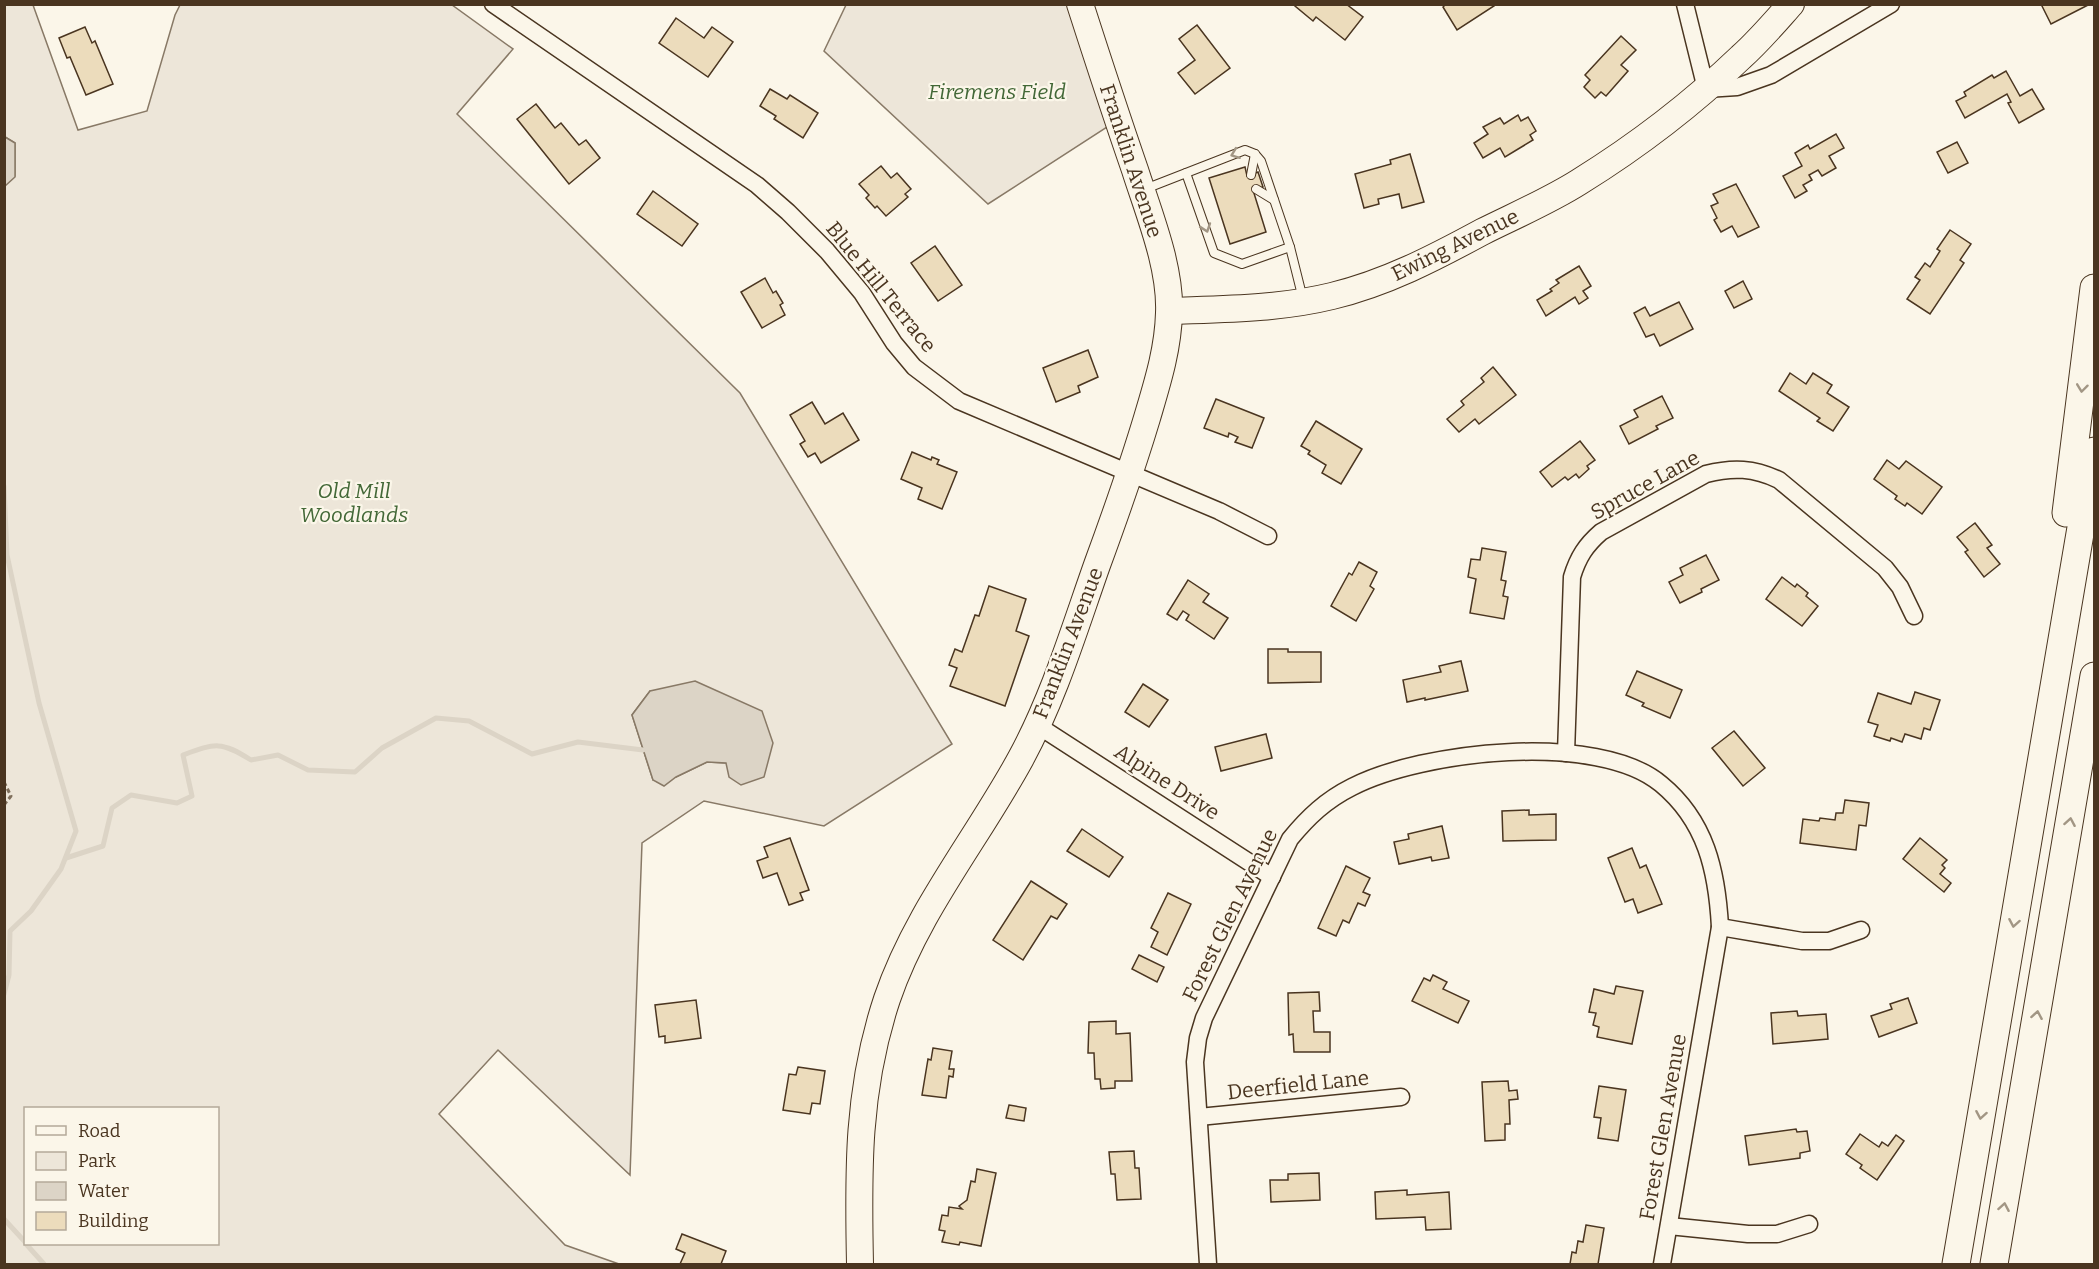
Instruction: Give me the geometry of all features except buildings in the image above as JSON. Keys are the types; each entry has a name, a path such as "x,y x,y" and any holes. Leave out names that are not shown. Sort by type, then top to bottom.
{"highway":[{"path":"2021,883 2094,288"},
{"path":"1956,1264 2094,451"},
{"path":"1994,1264 2094,676"}],"main road":[{"name":"Franklin Avenue","path":"860,1264 860,1134 867,1076 874,1042 888,998 925,914 1010,776 1048,700 1130,472 1160,375 1170,311 1158,241 1080,4"},
{"name":"Ewing Avenue","path":"1170,311 1246,308 1304,302 1370,285 1415,268 1576,183 1667,121 1742,56 1791,4"}],"street":[{"name":"Blue Hill Terrace","path":"493,4 757,185 827,251 862,292 894,344 914,367 959,401 1130,472 1268,536"},
{"path":"1684,4 1706,89 1737,87 1771,75 1891,4"},
{"name":"Spruce Lane","path":"1566,753 1572,577 1577,561 1586,545 1601,532 1706,474 1724,469 1743,468 1762,472 1779,480 1885,568 1900,587 1914,616"},
{"name":"Alpine Drive","path":"1037,725 1272,877"},
{"name":"Forest Glen Avenue","path":"1208,1264 1195,1062 1198,1038 1204,1018 1290,840 1309,816 1330,799 1355,785 1397,771 1448,759 1521,752 1566,753 1623,763 1653,778 1678,800 1693,821 1707,847 1714,872 1720,927 1662,1264"},
{"path":"1720,927 1802,940 1829,940 1861,930"},
{"name":"Deerfield Lane","path":"1199,1117 1401,1097"},
{"path":"1669,1226 1748,1234 1777,1234 1809,1224"}],"lane":[{"path":"1141,191 1245,150 1255,154 1261,161 1290,247 1304,302"},
{"path":"1251,175 1255,154"},
{"path":"1186,173 1214,253 1242,264 1290,247"},
{"path":"1256,189 1274,200"}],"path":[{"path":"4,782 11,795 4,806"}],"green space":[{"name":"Old Mill Woodlands","path":"5,5 33,5 78,130 147,111 175,15 180,5 452,5 513,49 457,114 740,393 952,744 824,826 704,801 642,843 630,1175 498,1050 439,1114 565,1245 619,1264 5,1264 4,186 15,176 15,143 5,137","holes":["650,691 764,777 726,763 707,762 676,777 653,780 632,715"]},
{"name":"Firemens Field","path":"846,5 1080,5 1118,120 988,204 824,51"}],"water":[{"path":"5,137 15,143 15,177 5,186"},
{"path":"695,681 762,711 773,743 764,777 741,785 729,777 726,763 707,762 676,777 664,786 653,780 632,715 650,691"}],"waterway":[{"path":"4,486 7,555 39,703 76,831 61,869 31,911 10,931 9,975 4,994"},
{"path":"66,858 103,846 112,808 131,795 177,803 192,796 183,755 211,746 225,747 251,760 278,755 308,770 355,772 382,748 436,718 469,721 532,754 578,742 643,750"},
{"path":"4,1219 24,1241"},
{"path":"27,1245 44,1264"}]}
